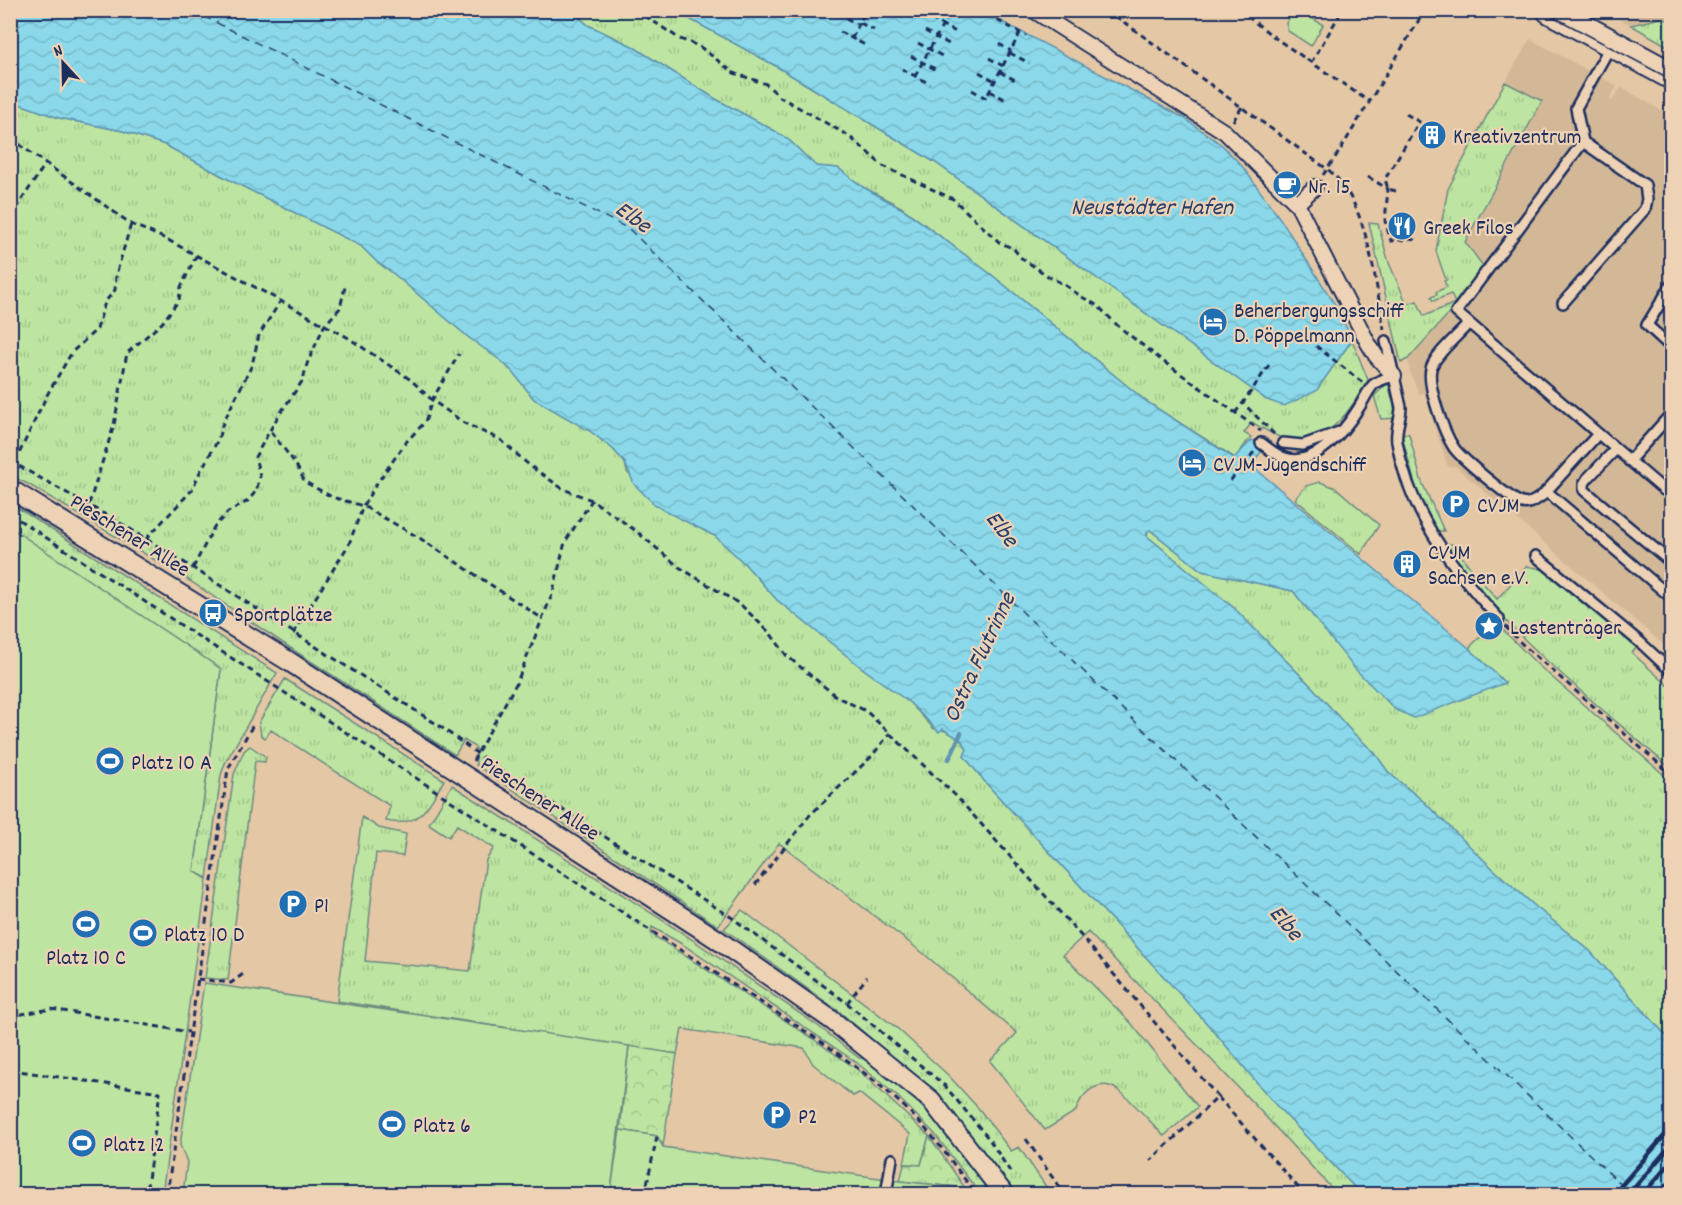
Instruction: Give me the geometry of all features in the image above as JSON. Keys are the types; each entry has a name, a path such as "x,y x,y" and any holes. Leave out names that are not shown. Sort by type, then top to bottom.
{"main road":[{"path":"1550,10 1671,76"}],"street":[{"path":"1033,10 1228,129 1297,204 1368,343 1394,376"},
{"path":"1297,204 1315,187"},
{"name":"Pieschener Allee","path":"10,489 213,613 715,938 833,1021 932,1100 1004,1194"}],"lane":[{"path":"1563,303 1645,209 1647,199 1645,185 1583,142 1576,108 1611,44"},
{"path":"1583,142 1456,312 1664,490"},
{"path":"1671,284 1647,325 1671,348"},
{"path":"1470,323 1435,361 1431,369 1431,383 1446,434 1462,458 1520,503 1534,502 1598,434"},
{"path":"1386,341 1401,407 1401,417 1396,428 1397,442 1415,500 1435,540 1468,585 1499,619"},
{"path":"1261,443 1286,459 1302,459 1317,453 1330,444 1341,431 1358,410 1370,389 1378,382 1394,376"},
{"path":"1629,461 1671,412"},
{"path":"1283,443 1303,445 1341,431"},
{"path":"1616,449 1587,479 1584,490 1671,563"},
{"path":"1546,491 1671,595"},
{"path":"1536,556 1642,644 1671,672"},
{"path":"885,1194 892,1159"}],"path":[{"path":"636,10 680,39 699,46 735,73 766,84 780,98 856,141 883,166 953,199 999,242 1014,249 1020,257 1050,278 1098,306 1118,326 1164,362 1267,436 1283,443"},
{"path":"852,38 867,10 879,17"},
{"path":"915,76 951,10"},
{"path":"979,10 1026,36"},
{"path":"1107,10 1333,173 1345,185 1353,200 1370,253 1386,341"},
{"path":"1239,10 1311,63 1370,102"},
{"path":"1311,63 1340,14 1334,10"},
{"path":"1323,175 1425,10"},
{"path":"846,18 874,30"},
{"path":"931,19 956,32"},
{"path":"924,31 949,44"},
{"path":"840,32 865,45"},
{"path":"972,90 986,98 1020,33"},
{"path":"918,43 942,56"},
{"path":"999,44 1029,63"},
{"path":"911,56 935,69"},
{"path":"989,58 1003,66"},
{"path":"902,69 930,84"},
{"path":"979,72 995,81"},
{"path":"999,72 1017,81"},
{"path":"990,91 1006,100"},
{"path":"1228,129 1242,107"},
{"path":"1406,114 1428,127"},
{"path":"1419,122 1385,179 1388,189 1385,221 1391,241 1410,239 1419,241"},
{"path":"10,138 131,224 166,239 347,337 411,380 432,400 464,423 501,441 563,489 592,500 636,531 679,567 741,605 770,633 787,656 837,697 866,711 956,796 1083,938 1304,1194"},
{"path":"10,218 46,163"},
{"path":"1368,177 1396,191"},
{"path":"15,462 47,395 72,352 97,329 105,302 115,290 116,275 131,224"},
{"path":"89,504 114,425 127,353 162,322 179,300 181,287 196,256"},
{"path":"193,568 214,527 228,512 248,501 256,491 260,476 255,457 271,432 277,417 303,380 306,364 324,326 340,308 345,287"},
{"path":"146,539 192,490 218,440 222,425 252,365 259,335 280,302"},
{"path":"1316,346 1370,389"},
{"path":"293,634 349,544 363,506 375,486 425,422 432,400 459,354"},
{"path":"1235,413 1269,365"},
{"path":"1243,403 1283,443"},
{"path":"271,432 295,463 305,482 332,497 363,506 418,537 543,619"},
{"path":"1230,481 1261,443"},
{"path":"464,776 517,682 553,592 565,542 592,500"},
{"path":"10,514 857,1066 931,1134 976,1194"},
{"path":"1499,619 1522,644 1671,775"},
{"path":"167,1194 228,769 254,723"},
{"path":"755,885 809,816 872,756 890,733"},
{"path":"198,979 231,983 246,972"},
{"path":"833,1021 867,978"},
{"path":"10,1016 51,1009 190,1032"},
{"path":"10,1081 12,1070 160,1092 146,1194"},
{"path":"1150,1161 1218,1097"},
{"path":"645,1194 657,1136"},
{"path":"1026,1139 1064,1194"}],"shaded area":[{"path":"1603,11 1671,11 1671,48 1631,25"},
{"path":"1530,39 1617,86 1609,99 1612,101 1621,87 1671,116 1672,502 1661,513 1671,522 1671,651 1455,466 1448,467 1424,393 1419,394 1410,372 1408,359 1459,301 1436,251 1448,189 1475,134"}],"green space":[{"path":"572,11 675,11 774,65 936,163 1267,400 1316,391 1352,340 1368,380 1345,414 1325,433 1301,441 1286,439 1252,422 1244,433 1251,437 1235,458 1147,402 992,275 901,207 863,187 838,168 816,166 790,141 775,131 714,98 632,46 588,25"},
{"path":"1302,12 1323,25 1311,46 1288,31 1286,23 1291,15"},
{"path":"1661,18 1671,21 1671,48 1631,25"},
{"path":"1505,82 1542,101 1465,242 1483,266 1460,301 1408,359 1401,363 1369,223 1378,224 1389,263 1407,304 1417,301 1424,316 1455,303 1451,294 1433,301 1431,297 1447,287 1436,251 1448,189"},
{"path":"11,101 59,118 123,131 165,145 361,246 377,262 468,337 500,360 512,371 534,399 590,431 613,449 625,463 627,472 658,507 715,536 744,563 777,600 910,703 934,729 949,732 962,741 967,749 964,756 985,782 1212,1029 1275,1104 1361,1194 1337,1194 1253,1103 1088,932 1063,955 1131,1023 1198,1107 1164,1136 1123,1094 1111,1086 1104,1085 1086,1093 1076,1111 1045,1130 990,1061 1017,1033 923,953 779,843 718,926 476,765 476,748 464,740 455,755 190,581 11,476"},
{"path":"1388,383 1397,418 1381,419 1374,396"},
{"path":"1401,433 1409,434 1421,480 1444,531 1436,531 1417,491"},
{"path":"1320,482 1336,488 1379,525 1361,554 1295,499 1306,486"},
{"path":"10,503 277,673 225,763 221,775 207,878 194,872 221,669 11,528"},
{"path":"11,528 221,669 194,871 207,879 162,1194 11,1194"},
{"path":"1148,530 1202,571 1293,591 1356,669 1396,710 1505,683 1469,648 1495,622 1538,665 1671,781 1671,1041 1589,950 1536,907 1423,801 1389,773 1374,752 1351,731 1314,689 1234,608 1147,536"},
{"path":"1444,544 1452,544 1497,599 1527,566 1546,570 1637,647 1632,653 1671,688 1671,769 1557,670 1513,628 1492,606"},
{"path":"285,679 444,780 428,806 416,818 398,823 386,821 390,806 271,730 265,738 261,735 259,722"},
{"path":"250,746 266,757 265,762 255,761 228,980 205,978 234,774 244,751"},
{"path":"452,785 684,934 818,1026 859,1058 868,1059 928,1113 994,1194 980,1194 934,1133 898,1097 856,1062 682,944 652,927 651,934 858,1070 929,1136 921,1165 904,1164 910,1134 859,1093 853,1096 813,1064 804,1048 682,1029 677,1054 629,1047 610,1194 588,1194 528,1034 515,1029 337,1001 362,817 379,828 406,834 403,856 376,853 365,961 470,971 486,860 494,848 457,825 449,837 429,824"},
{"path":"742,910 898,1029 949,1076 979,1109 1011,1151 1019,1147 1051,1194 1012,1192 939,1097 840,1012 724,929"},
{"path":"204,983 629,1046 611,1190 620,1130 657,1136 663,1147 900,1181 965,1188 970,1194 183,1194 187,1162 180,1145"},
{"path":"629,1046 677,1054 663,1146 657,1136 620,1130"},
{"path":"929,1136 965,1188 900,1181 904,1164 921,1165"}],"water":[{"name":"Elbe","path":"11,11 572,11 588,25 632,46 714,98 775,131 790,141 816,166 838,168 863,187 906,211 992,275 1147,402 1234,458 1252,440 1264,448 1251,465 1469,648 1505,683 1414,718 1396,710 1355,669 1293,591 1202,571 1150,530 1147,536 1234,608 1314,689 1351,731 1374,752 1389,773 1423,801 1536,907 1589,950 1671,1041 1671,1194 1361,1194 1275,1104 1212,1029 985,782 964,756 967,749 961,740 943,729 939,732 910,703 777,600 744,563 715,536 653,503 634,484 625,463 613,449 590,431 534,399 512,371 500,360 468,337 377,262 361,246 165,145 123,131 59,118 11,101"},
{"name":"Neustädter Hafen","path":"675,11 982,11 1184,118 1222,145 1242,166 1281,220 1336,306 1352,340 1316,391 1284,406 1267,400 936,163 774,65"}],"waterway":[{"name":"Ostra Flutrinne","path":"949,759 961,733"}],"ferry route":[{"path":"191,10 629,229 1147,733 1631,1194"}],"tram line":[{"path":"1541,10 1672,80"}],"railway":[{"path":"1614,1194 1672,1127"},
{"path":"1629,1194 1672,1144"},
{"path":"1643,1194 1672,1161"},
{"path":"1659,1194 1672,1180"}],"place":[{"name":"Kreativzentrum","path":"1432,135"},
{"name":"Nr. 15","path":"1287,185"},
{"name":"Greek Filos","path":"1402,226"},
{"name":"Beherbergungsschiff D. Pöppelmann","path":"1213,322"},
{"name":"CVJM-Jugendschiff","path":"1192,463"},
{"name":"CVJM","path":"1456,504"},
{"name":"CVJM Sachsen e.V.","path":"1407,564"},
{"name":"Sportplätze","path":"213,613"},
{"name":"Lastenträger","path":"1489,626"},
{"name":"Platz 10 A","path":"110,761"},
{"name":"P1","path":"293,904"},
{"name":"Platz 10 C","path":"86,924"},
{"name":"Platz 10 D","path":"143,933"},
{"name":"P2","path":"777,1115"},
{"name":"Platz 6","path":"392,1124"},
{"name":"Platz 12","path":"82,1143"}]}
